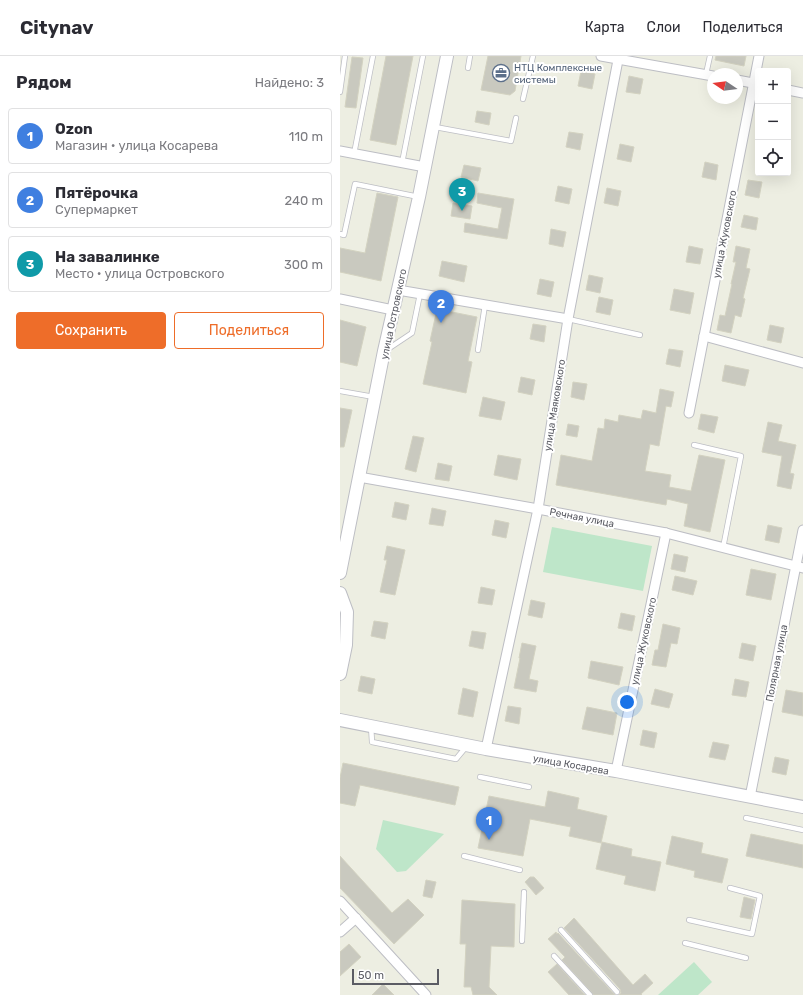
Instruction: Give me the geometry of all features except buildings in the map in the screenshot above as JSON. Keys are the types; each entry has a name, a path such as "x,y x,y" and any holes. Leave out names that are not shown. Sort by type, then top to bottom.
{"street":[{"name":"улица Островского","path":"340,573 384,350 419,197 448,56"},
{"path":"601,56 707,75"},
{"name":"улица Жуковского","path":"758,68 759,56"},
{"name":"улица Маяковского","path":"486,749 538,509 568,319 618,60"},
{"path":"743,81 755,83"},
{"name":"улица Жуковского","path":"689,413 755,88"},
{"path":"791,91 803,93"},
{"path":"340,151 425,167"},
{"path":"398,290 568,319"},
{"path":"340,299 393,310"},
{"path":"704,336 803,363"},
{"name":"Речная улица","path":"359,477 538,509 666,534 799,568"},
{"name":"Полярная улица","path":"750,797 799,568 803,530"},
{"name":"улица Жуковского","path":"616,771 666,534"},
{"path":"340,593 347,612 346,645 340,674"},
{"name":"улица Косарева","path":"340,720 486,749 616,771 803,807"},
{"path":"340,901 426,995"},
{"path":"340,932 356,918"}],"lane":[{"path":"340,92 345,56"},
{"path":"354,154 373,56"},
{"path":"402,163 423,56"},
{"path":"468,68 470,56"},
{"path":"523,99 533,56"},
{"path":"710,56 710,68"},
{"path":"433,126 510,141 516,118"},
{"path":"340,234 344,235 355,184 419,197"},
{"path":"384,350 412,333 420,294"},
{"path":"478,350 485,305"},
{"path":"568,319 640,335"},
{"path":"340,391 375,398"},
{"path":"694,445 741,456 723,548"},
{"path":"480,777 530,787"},
{"path":"746,818 803,830"},
{"path":"464,856 520,870"},
{"path":"689,920 752,934 760,896 730,888"},
{"path":"522,941 524,892"},
{"path":"561,930 617,992"},
{"path":"685,943 746,958"},
{"path":"554,956 590,995"}],"green space":[{"path":"552,527 652,546 643,591 543,572"},
{"path":"383,820 444,834 406,871 397,872 376,849"},
{"path":"694,962 712,982 698,995 658,995"}],"place":[{"name":"НТЦ Комплексные системы","path":"501,73"},
{"name":"На завалинке","path":"462,211"},
{"name":"Пятёрочка","path":"441,323"},
{"name":"Ozon","path":"489,840"}]}
